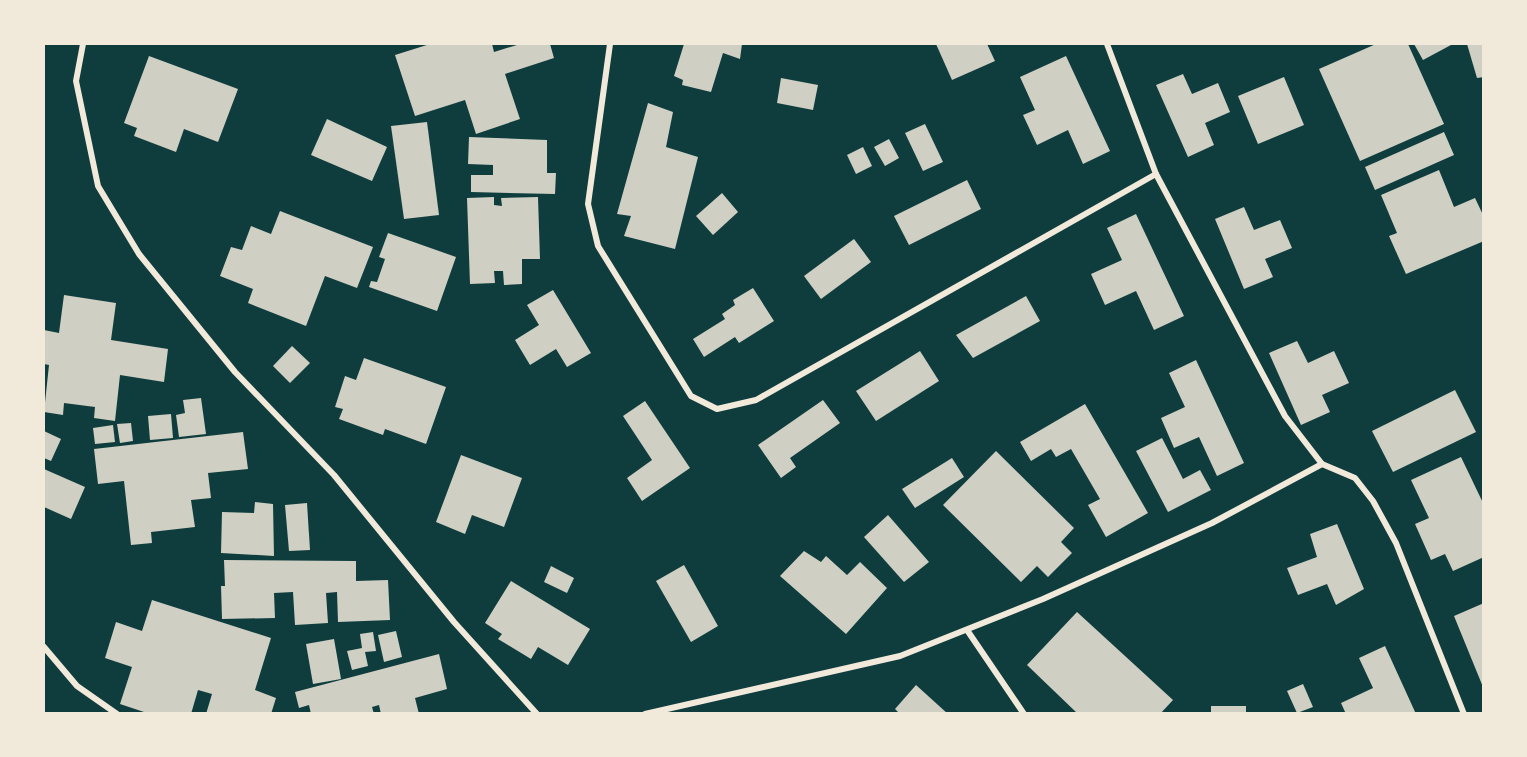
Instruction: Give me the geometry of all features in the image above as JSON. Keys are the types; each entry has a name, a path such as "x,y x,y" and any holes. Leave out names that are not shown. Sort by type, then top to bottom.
{"street":[{"path":"82,44 76,81 98,186 139,254 235,372 334,475 454,622 537,714"},
{"path":"610,44 588,204 598,246 691,396 717,409 756,400 1156,174"},
{"path":"1107,44 1156,174 1285,416 1322,464 1355,478 1373,501 1396,543 1464,714"},
{"path":"645,714 900,656 1043,599 1212,523 1322,464"},
{"path":"967,630 1024,714"},
{"path":"44,647 77,686 117,714"}],"building":[{"path":"430,44 492,44 494,52 520,44 550,44 554,58 505,74 520,119 476,134 465,100 415,116 395,55"},
{"path":"684,44 742,44 740,59 723,53 711,92 682,85 683,80 674,76"},
{"path":"936,44 987,44 995,61 952,80"},
{"path":"1376,44 1408,44 1444,124 1360,161 1319,69"},
{"path":"1414,44 1450,44 1451,45 1423,60"},
{"path":"1467,44 1484,44 1484,77 1477,78"},
{"path":"149,56 238,89 218,142 184,129 176,152 134,136 137,128 124,123"},
{"path":"1066,56 1110,151 1083,164 1068,130 1037,145 1023,115 1035,110 1020,77"},
{"path":"1183,74 1192,94 1218,83 1230,112 1205,123 1214,145 1188,157 1156,85"},
{"path":"1284,77 1304,125 1258,144 1238,96"},
{"path":"781,78 818,85 813,110 777,103"},
{"path":"648,103 673,112 666,147 698,157 675,249 624,236 631,216 617,214"},
{"path":"327,119 387,147 372,181 311,155"},
{"path":"427,122 439,215 404,219 391,126"},
{"path":"925,124 943,162 923,171 905,133"},
{"path":"1444,132 1454,155 1375,190 1365,167"},
{"path":"469,137 547,140 547,173 556,173 555,194 471,192 471,175 493,175 493,165 468,164"},
{"path":"889,139 899,158 885,166 874,147"},
{"path":"863,147 872,166 856,174 847,155"},
{"path":"1439,170 1454,207 1475,198 1484,217 1484,241 1406,274 1389,236 1397,233 1381,195"},
{"path":"967,180 981,209 909,245 894,216"},
{"path":"722,193 738,212 713,235 696,216"},
{"path":"494,197 494,205 502,206 501,198 538,197 540,259 522,259 522,284 504,285 503,271 494,271 495,283 470,284 467,198"},
{"path":"1244,207 1254,230 1280,220 1292,248 1265,259 1273,277 1244,289 1215,219"},
{"path":"280,211 373,247 357,288 325,276 306,326 248,303 253,289 220,276 231,247 242,250 251,226 271,234"},
{"path":"1136,214 1184,316 1154,330 1136,291 1105,305 1091,274 1122,260 1107,228"},
{"path":"388,233 456,257 437,311 369,287 371,281 377,282 385,259 379,257"},
{"path":"854,239 871,262 821,299 804,276"},
{"path":"753,288 774,321 739,343 735,337 704,357 693,339 725,319 722,314 735,305 733,300"},
{"path":"553,290 591,353 567,367 556,349 530,365 515,340 539,325 527,305"},
{"path":"64,295 116,303 111,340 168,349 164,382 120,375 115,421 94,418 95,407 64,403 63,415 44,412 49,365 44,364 44,330 59,333"},
{"path":"1026,296 1040,321 973,358 956,335"},
{"path":"1297,341 1308,363 1334,351 1349,383 1322,395 1330,412 1301,425 1269,353"},
{"path":"292,346 310,363 290,383 273,366"},
{"path":"920,351 939,381 876,421 856,391"},
{"path":"364,358 446,387 426,444 385,429 383,435 339,419 343,409 335,407 345,376 356,380"},
{"path":"1196,360 1244,463 1217,476 1199,437 1174,448 1161,418 1185,407 1169,373"},
{"path":"1455,390 1476,432 1393,472 1372,431"},
{"path":"201,398 206,434 179,437 176,415 185,413 183,400"},
{"path":"823,400 840,423 790,458 796,467 781,478 758,445"},
{"path":"645,401 690,468 642,501 627,478 652,460 623,416"},
{"path":"1085,404 1148,513 1106,537 1088,505 1100,499 1071,449 1056,457 1051,449 1031,461 1020,442"},
{"path":"171,414 173,438 150,440 148,416"},
{"path":"131,423 133,441 120,443 117,424"},
{"path":"113,425 115,442 95,444 93,428"},
{"path":"44,431 61,439 51,461 44,458"},
{"path":"243,432 248,469 208,473 211,498 191,500 195,527 151,532 152,543 131,545 124,481 98,484 94,449"},
{"path":"1162,438 1183,479 1200,470 1211,490 1168,512 1136,451"},
{"path":"996,451 1074,528 1061,542 1072,553 1048,577 1037,566 1021,582 943,505"},
{"path":"461,455 522,478 504,527 472,515 465,534 436,522"},
{"path":"1461,457 1484,505 1484,557 1453,571 1445,554 1431,560 1415,524 1429,518 1411,480"},
{"path":"952,458 964,477 915,508 902,489"},
{"path":"44,469 85,487 71,519 44,507"},
{"path":"255,502 273,504 274,556 221,553 222,512 254,513"},
{"path":"307,503 310,550 289,551 285,505"},
{"path":"888,515 929,562 904,582 864,537"},
{"path":"1337,524 1364,589 1336,605 1327,584 1298,595 1287,568 1317,557 1310,534"},
{"path":"804,551 821,562 826,556 847,575 860,562 887,588 846,634 780,576"},
{"path":"224,560 356,561 356,581 388,580 390,620 338,622 337,592 326,593 328,623 295,625 293,592 274,593 275,618 222,619 221,586 225,586"},
{"path":"684,565 718,626 691,642 656,581"},
{"path":"551,566 574,578 567,593 544,582"},
{"path":"511,581 590,629 568,665 538,647 531,659 498,639 502,634 485,623"},
{"path":"152,600 271,638 255,690 276,698 271,714 206,714 212,694 198,690 191,714 150,714 120,704 132,667 105,658 116,622 142,631"},
{"path":"1484,603 1484,687 1483,687 1454,616"},
{"path":"1077,612 1173,700 1160,714 1078,714 1027,665"},
{"path":"396,631 402,657 384,662 378,635"},
{"path":"373,632 376,651 365,652 368,666 352,670 347,651 362,648 360,634"},
{"path":"334,639 341,679 313,684 306,644"},
{"path":"1385,646 1416,714 1346,714 1341,703 1373,688 1359,658"},
{"path":"439,654 447,689 415,698 419,714 381,714 379,705 372,707 374,714 311,714 309,705 299,708 295,692"},
{"path":"1303,684 1313,707 1297,713 1287,691"},
{"path":"916,685 948,714 900,714 895,709"},
{"path":"1211,706 1246,706 1246,714 1211,714"}]}
